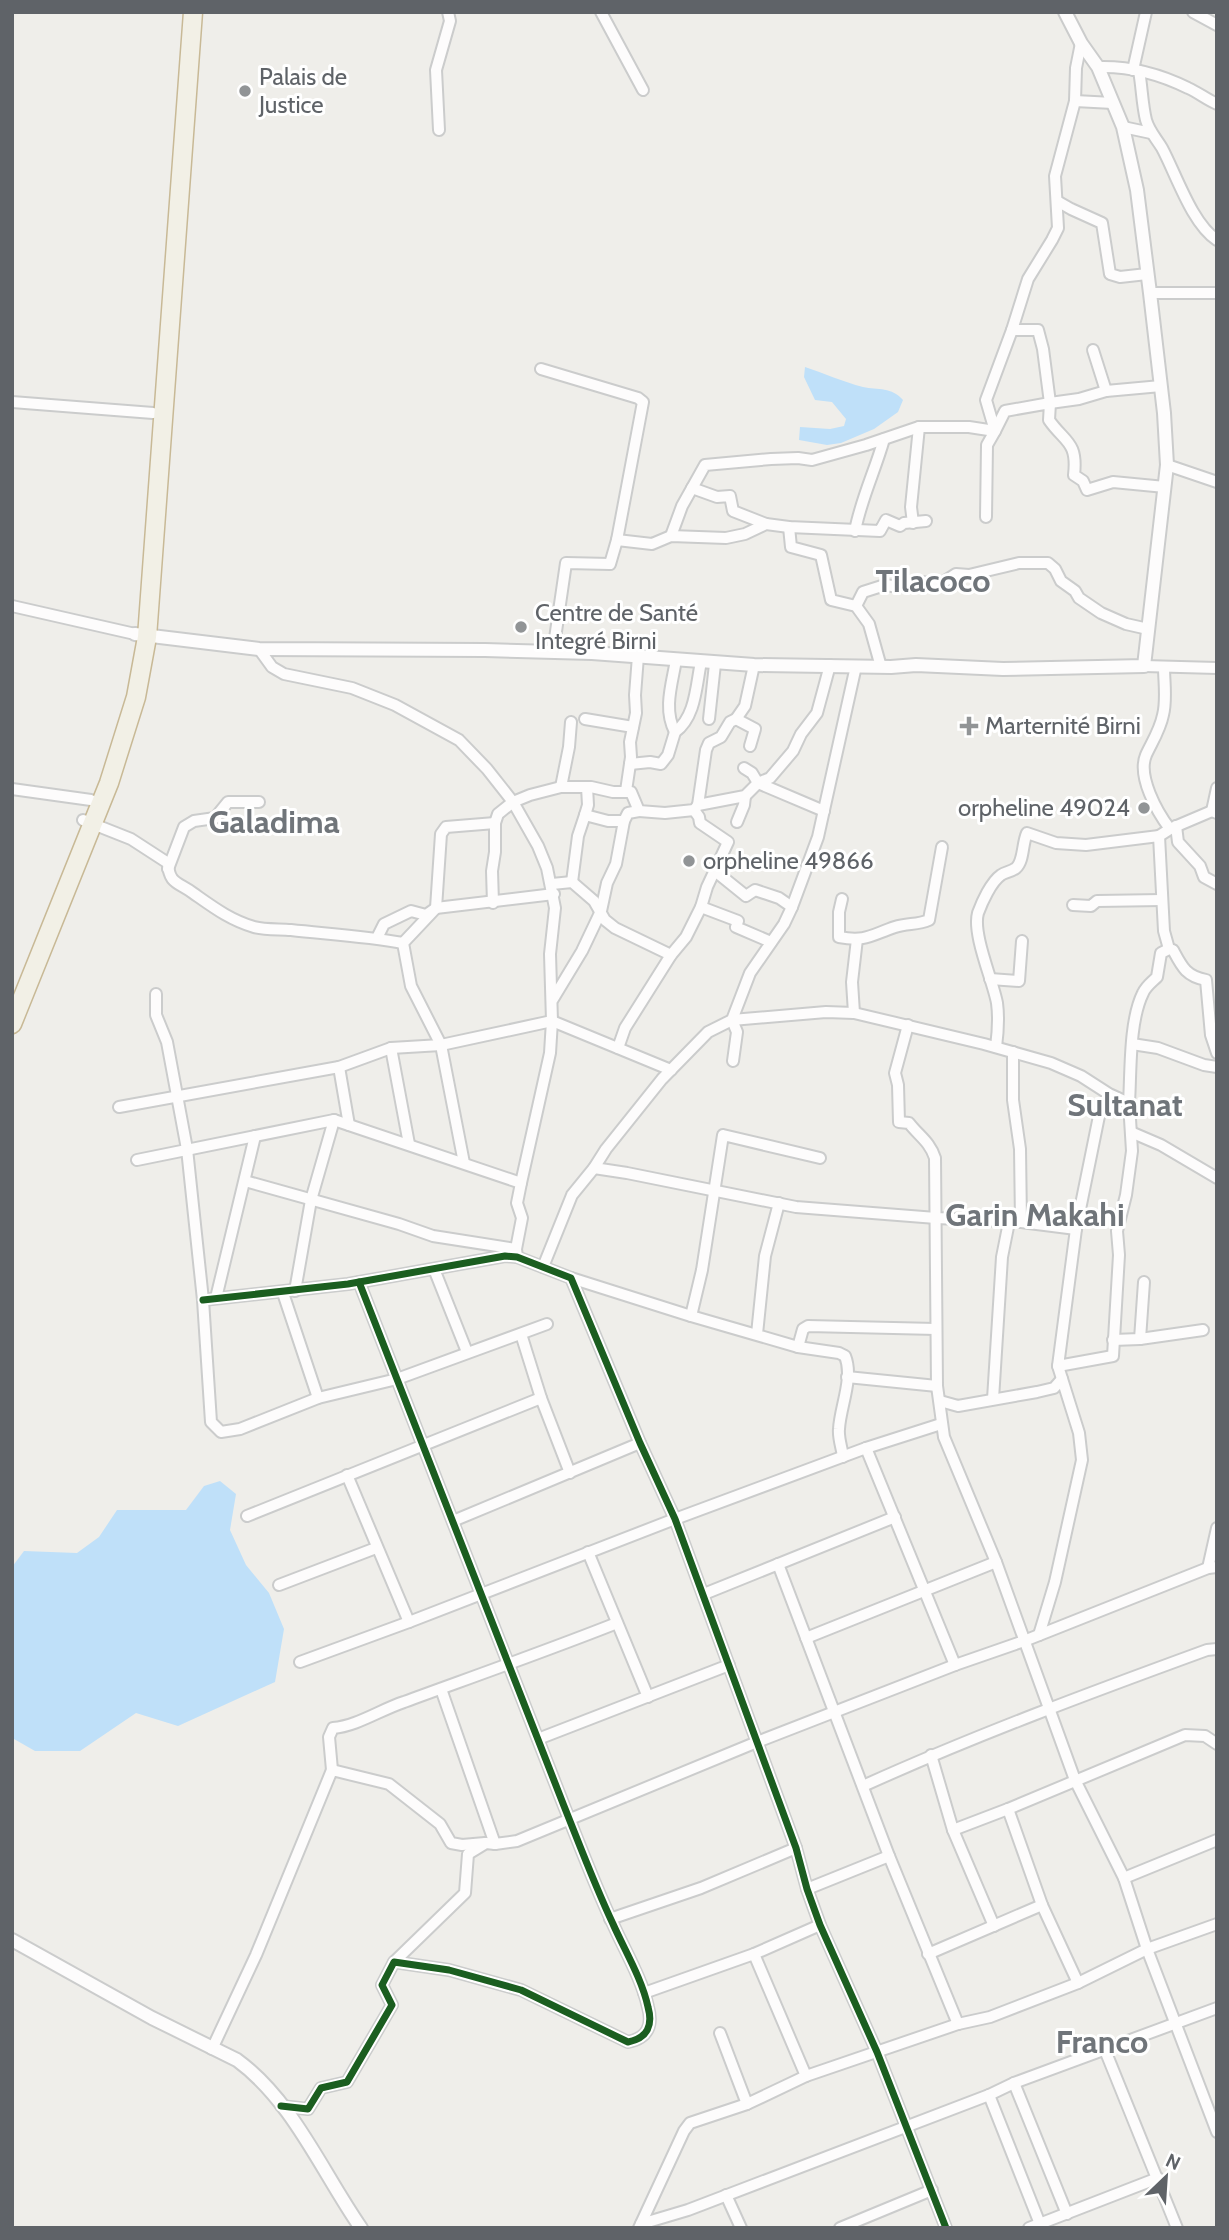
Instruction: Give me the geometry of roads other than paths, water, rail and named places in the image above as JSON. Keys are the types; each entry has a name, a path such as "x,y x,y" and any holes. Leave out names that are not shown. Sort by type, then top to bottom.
{"highway":[{"path":"12,1024 104,781 141,635 162,415 185,57 184,12"},
{"path":"185,57 193,12"},
{"path":"141,635 153,413 171,253"},
{"path":"12,998 88,822 90,800 104,781"}],"street":[{"path":"439,130 436,70 450,21 448,12"},
{"path":"601,12 643,90"},
{"path":"1065,12 1081,43 1098,67 1123,127 1137,190 1150,293 1167,465 1144,666"},
{"path":"1146,12 1136,71 1146,119 1187,200 1209,234 1217,240"},
{"path":"1193,12 1217,25"},
{"path":"995,431 986,400 1028,279 1056,232 1055,176 1075,101 1076,68 1081,43"},
{"path":"1098,67 1120,67 1170,79 1217,104"},
{"path":"1075,101 1113,103"},
{"path":"1123,127 1151,133"},
{"path":"1057,201 1102,223 1110,274 1120,277 1147,274"},
{"path":"1150,293 1217,293"},
{"path":"1012,330 1038,330 1050,403 1048,420 1070,443 1076,465 1074,475 1083,481 1087,491 1113,482 1164,487"},
{"path":"1093,350 1106,391"},
{"path":"541,369 638,398 643,402 610,564 566,563 553,652"},
{"path":"986,517 988,445 1004,411 1079,400 1106,391 1161,386"},
{"path":"12,402 153,413"},
{"path":"671,536 681,506 705,465 784,458 812,460 919,427 970,427 995,431"},
{"path":"913,523 911,507 919,427"},
{"path":"855,531 866,487 884,439"},
{"path":"1167,465 1217,482"},
{"path":"692,488 717,496 730,496 733,511 766,524 880,531 886,520 900,526 926,522"},
{"path":"617,540 652,544 671,536 726,538 745,534 766,524"},
{"path":"789,527 790,547 821,555 831,600 856,606 869,624 881,667"},
{"path":"856,606 863,592 885,585 899,587 922,582 939,585 956,575 969,575 1019,563 1040,562 1055,569 1060,581 1101,613 1126,624 1148,629"},
{"path":"12,606 141,635 259,649 553,652 754,665 916,665 1003,669 1144,666 1217,668"},
{"path":"259,649 272,667 284,674 352,688 394,705 459,740 513,802 538,846 553,889 555,921 550,954 552,1021 550,1053 517,1202 522,1218 517,1253"},
{"path":"626,791 630,742 636,713 638,656"},
{"path":"675,733 668,707 676,660"},
{"path":"630,764 661,764 668,755 675,733 692,710 701,662"},
{"path":"709,719 715,664"},
{"path":"618,1048 625,1028 671,955 686,937 728,842 701,823 696,808 703,762 709,743 721,737 745,706 754,665"},
{"path":"552,1000 582,951 601,911 628,813 665,813 745,796 758,783 770,778 793,751 801,734 817,713 830,666"},
{"path":"733,1061 737,1032 732,1020 750,973 784,924 792,907 818,837 856,666"},
{"path":"1164,667 1164,714 1145,757 1143,766 1146,787 1152,794 1159,814 1173,827 1178,842 1200,866 1204,877 1217,884"},
{"path":"585,719 633,727"},
{"path":"736,719 755,729 750,746"},
{"path":"561,787 571,722"},
{"path":"744,768 752,773 758,783 824,811"},
{"path":"493,902 495,823 499,814 513,802 561,787 587,787 633,794 639,811"},
{"path":"572,882 578,836 588,805 587,787"},
{"path":"996,1047 999,1028 997,1004 979,938 978,914 992,886 1001,875 1017,867 1027,833 1056,843 1086,845 1159,836 1173,827 1214,812 1217,788"},
{"path":"12,789 90,800"},
{"path":"737,822 745,796"},
{"path":"168,869 184,827 194,821 215,818 228,802 259,802"},
{"path":"585,815 608,821 624,821"},
{"path":"88,822 131,839 168,863 170,877 175,883 228,917 255,928 377,938 403,943"},
{"path":"403,943 436,908 441,834 446,827 495,823"},
{"path":"1159,836 1164,931 1169,949 1173,950 1181,965 1192,977 1206,980 1210,1035 1217,1053"},
{"path":"842,899 839,937 871,937 894,927 920,924 929,920 942,847"},
{"path":"715,871 746,895 755,890 779,898 792,907"},
{"path":"377,938 384,924 411,911 426,915 436,908 493,902 553,889 572,882"},
{"path":"572,882 594,901 605,920 615,928 671,955"},
{"path":"1073,905 1091,906 1097,901 1162,901"},
{"path":"701,907 738,921 736,927 771,942"},
{"path":"854,1013 852,982 858,939"},
{"path":"990,979 1019,981 1022,941"},
{"path":"403,943 411,986 440,1045 464,1163"},
{"path":"1058,1366 1111,1358 1119,1255 1117,1231 1126,1195 1133,1133 1129,1103 1132,1044 1141,996 1148,984 1157,977 1161,953 1169,949"},
{"path":"156,994 156,1015 167,1042 187,1149 203,1300 211,1422 221,1432 240,1429 318,1398 397,1379 547,1324"},
{"path":"543,1266 572,1195 614,1138 671,1070 708,1032 732,1020 827,1012 854,1013 1051,1063 1081,1076 1129,1103"},
{"path":"119,1107 339,1067 391,1048 440,1045 552,1021 671,1070"},
{"path":"908,1025 895,1068 899,1122 909,1123 932,1148 935,1158 937,1385 944,1437 996,1562 1075,1780 1124,1878 1147,1950 1217,2132"},
{"path":"1132,1044 1158,1048 1217,1067"},
{"path":"391,1048 409,1144"},
{"path":"993,1399 1002,1257 1015,1222 1020,1149 1013,1100 1013,1052"},
{"path":"339,1067 349,1125"},
{"path":"1039,1634 1055,1582 1082,1460 1079,1433 1058,1366 1076,1229 1099,1116 1109,1094"},
{"path":"137,1160 334,1120 521,1183"},
{"path":"295,1291 311,1200 334,1120"},
{"path":"1133,1133 1217,1178"},
{"path":"691,1316 702,1270 723,1135 820,1158"},
{"path":"216,1298 255,1136"},
{"path":"594,1168 796,1207 1015,1222 1076,1229"},
{"path":"245,1181 433,1236 517,1253 571,1278 691,1316 798,1346 839,1353 845,1356 847,1362 839,1431 843,1457"},
{"path":"757,1334 765,1256 779,1203"},
{"path":"203,1300 283,1293 359,1282 517,1253"},
{"path":"434,1269 467,1352"},
{"path":"571,1278 675,1519 796,1848 820,1925 908,2126 946,2228"},
{"path":"359,1282 569,1819 644,1993 650,2018 649,2028 638,2040 628,2042 521,1990 449,1969 394,1962"},
{"path":"1140,1339 1144,1282"},
{"path":"283,1293 318,1398"},
{"path":"798,1346 803,1329 808,1326 936,1329"},
{"path":"1113,1340 1203,1330"},
{"path":"521,1334 541,1398 570,1473"},
{"path":"847,1377 937,1385"},
{"path":"940,1401 958,1406 1054,1388 1062,1379"},
{"path":"247,1516 541,1398"},
{"path":"300,1661 866,1448 941,1424"},
{"path":"453,1521 640,1443"},
{"path":"866,1448 956,1665"},
{"path":"347,1475 409,1622"},
{"path":"704,1594 895,1517"},
{"path":"332,1770 389,1784 440,1824 451,1843 462,1845 517,1841 757,1742 1213,1567 1217,1528"},
{"path":"279,1585 376,1548"},
{"path":"588,1552 648,1697"},
{"path":"806,1638 996,1562"},
{"path":"778,1564 889,1857 958,2024"},
{"path":"212,2049 256,1955 332,1770 329,1737 333,1728 345,1727 395,1705 509,1666 617,1623"},
{"path":"863,1786 931,1755 1050,1708 1207,1650 1217,1649"},
{"path":"538,1739 729,1665"},
{"path":"441,1689 491,1844"},
{"path":"953,1830 1185,1735 1196,1734 1215,1739"},
{"path":"931,1755 953,1830 994,1926"},
{"path":"1007,1810 1042,1905 1078,1983"},
{"path":"1124,1878 1217,1840"},
{"path":"281,2106 308,2109 321,2088 347,2082 392,2006 383,1984 394,1962 466,1893 468,1854 491,1844"},
{"path":"610,1919 701,1888 796,1848"},
{"path":"807,1889 889,1857"},
{"path":"928,1954 1042,1905"},
{"path":"640,2226 687,2126 747,2104 806,2076 958,2024 990,2017 1078,1983 1147,1950 1217,1924"},
{"path":"644,1993 754,1954 820,1925"},
{"path":"12,1940 237,2060 248,2069 281,2106 361,2228"},
{"path":"754,1954 806,2076"},
{"path":"640,2226 659,2224 726,2195 989,2095 1014,2082 1217,2008"},
{"path":"720,2034 747,2104"},
{"path":"1105,2050 1177,2228"},
{"path":"1014,2082 1067,2214"},
{"path":"989,2095 1040,2224"},
{"path":"1029,2228 1158,2178"},
{"path":"840,2228 933,2190"},
{"path":"726,2195 741,2228"}],"water":[{"path":"805,367 863,387 889,391 903,400 898,412 874,429 841,443 827,445 799,440 800,427 830,429 844,426 846,419 832,402 815,400 804,377"},
{"path":"220,1481 236,1494 230,1530 246,1565 269,1593 284,1629 275,1682 178,1726 136,1713 80,1751 35,1751 14,1739 12,1567 24,1551 77,1553 99,1537 117,1510 186,1510 204,1486"}],"place":[{"name":"Palais de Justice","path":"245,91"},
{"name":"Centre de Santé Integré Birni","path":"521,627"},
{"name":"Marternité Birni","path":"969,726"},
{"name":"orpheline 49024","path":"1144,808"},
{"name":"orpheline 49866","path":"689,861"}],"district":[{"name":"Tilacoco","path":"933,581"},
{"name":"Galadima","path":"274,822"},
{"name":"Sultanat","path":"1125,1105"},
{"name":"Garin Makahi","path":"1035,1215"},
{"name":"Franco","path":"1102,2042"}]}
